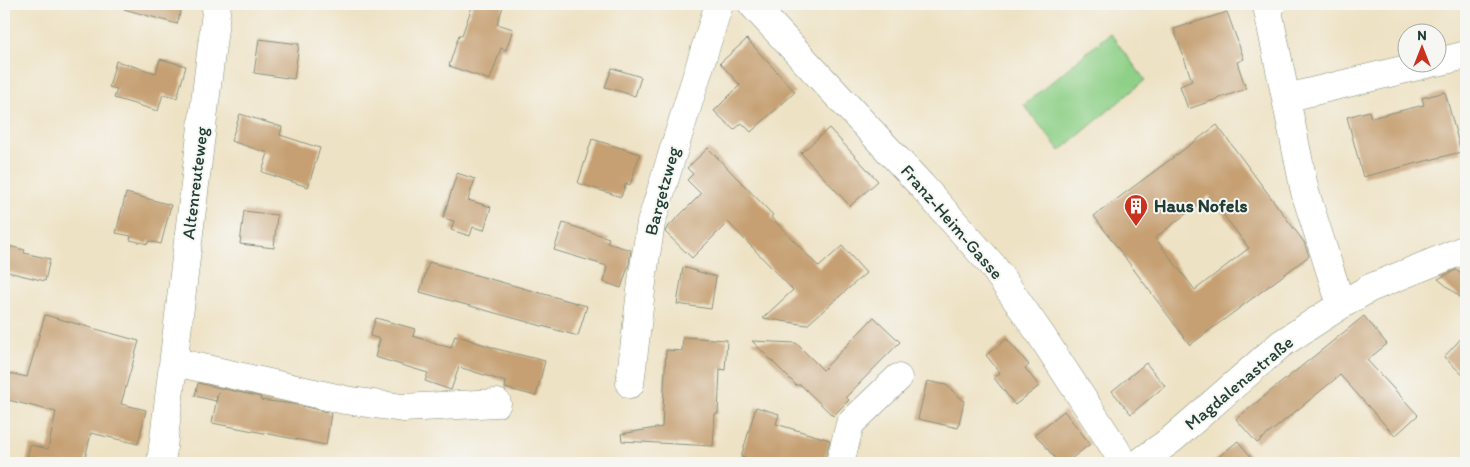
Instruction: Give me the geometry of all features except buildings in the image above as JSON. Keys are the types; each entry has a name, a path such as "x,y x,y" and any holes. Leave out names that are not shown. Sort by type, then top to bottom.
{"street":[{"name":"Altenreuteweg","path":"162,463 217,4"},
{"name":"Bargetzweg","path":"630,384 651,223 719,4"},
{"name":"Franz-Heim-Gasse","path":"752,4 915,178 992,265 1041,335 1123,463"},
{"path":"1272,4 1267,6 1305,192 1341,305"},
{"path":"1448,59 1466,55"},
{"path":"1286,98 1398,71"},
{"name":"Magdalenastraße","path":"1140,463 1171,440 1281,344 1370,288 1466,249"},
{"path":"174,362 345,400 403,408 497,403"},
{"path":"840,463 850,424 898,378"}],"green space":[{"path":"1110,33 1145,80 1060,151 1024,105"}],"place":[{"name":"Haus Nofels","path":"1136,227"}]}
